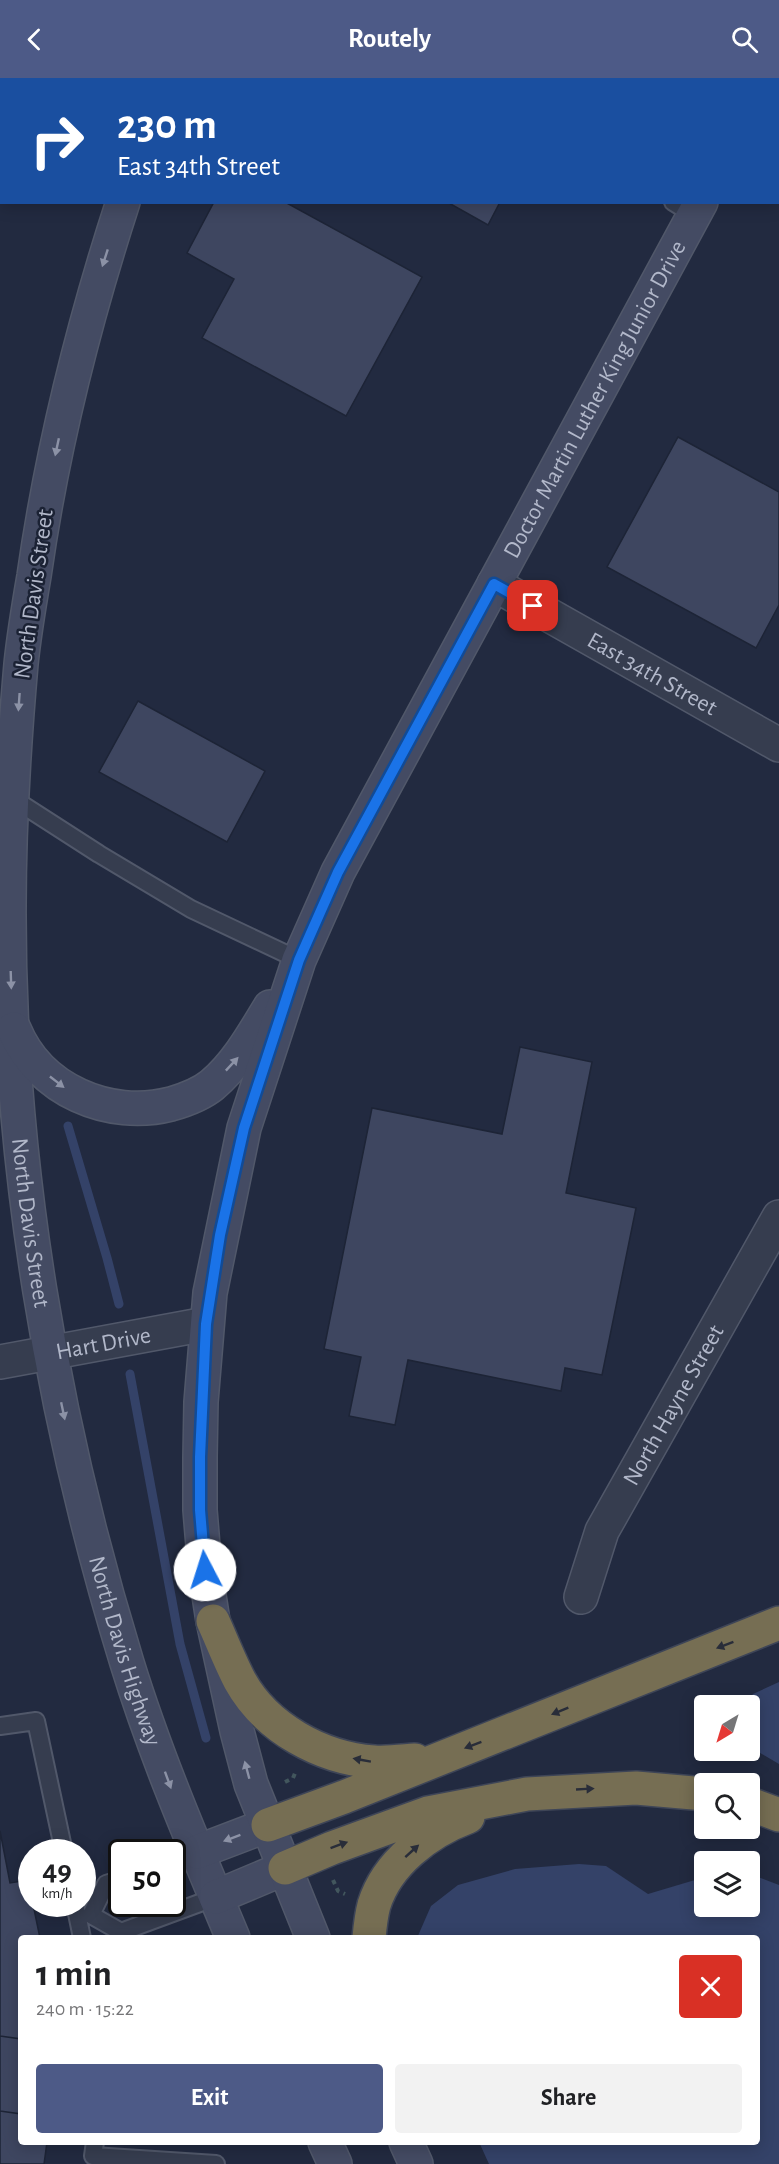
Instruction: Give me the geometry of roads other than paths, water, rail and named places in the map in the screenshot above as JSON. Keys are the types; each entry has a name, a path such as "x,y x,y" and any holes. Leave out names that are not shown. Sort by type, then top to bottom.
{"highway":[{"path":"213,1622 241,1683 266,1714 308,1744 337,1756 374,1762 441,1758"},
{"path":"268,1825 779,1623"},
{"path":"285,1868 428,1813 527,1794 636,1788 694,1793"},
{"path":"369,1935 374,1905 395,1866 428,1837 449,1824 527,1794"},
{"path":"760,1808 779,1815"}],"main road":[{"name":"North Davis Street","path":"50,1353 32,1239 12,1019 9,907 12,798 21,661 43,511 68,392 100,273 122,204"},
{"name":"Doctor Martin Luther King Junior Drive","path":"268,1825 251,1784 242,1752 213,1622 205,1570 200,1510 201,1402 206,1324 220,1235 244,1128 299,960 338,872 494,584 690,207"},
{"path":"12,1019 23,1047 42,1071 66,1090 94,1103 124,1109 154,1108 184,1100 212,1086 240,1055 299,960"},
{"name":"North Davis Highway","path":"50,1353 84,1508 124,1654 153,1739 180,1839"},
{"path":"186,1856 268,1825 312,1935"},
{"name":"North Davis Highway","path":"186,1857 216,1897 232,1935"},
{"path":"216,1897 285,1868"},
{"path":"326,2145 335,2164"},
{"path":"407,2145 416,2164"}],"street":[{"name":"East 34th Street","path":"494,584 779,745"},
{"name":"North Hayne Street","path":"581,1597 602,1531 779,1217"},
{"name":"Hart Drive","path":"0,1362 206,1324"}],"lane":[{"path":"12,798 191,909 299,960"},
{"path":"0,1726 36,1721 61,1839"},
{"path":"96,1895 108,1883"},
{"path":"91,1917 121,1932 216,1897"},
{"path":"81,1917 82,1935"},
{"path":"94,2154 216,2164"}],"water":[{"path":"779,1682 779,1764 760,1753 760,1695 753,1694"},
{"path":"579,1864 606,1866 648,1894 694,1880 694,1917 760,1917 760,1878 779,1885 779,2164 489,2164 480,2145 760,2145 760,1935 418,1935 431,1906 458,1885 515,1869"}],"waterway":[{"path":"68,1126 119,1304"},
{"path":"130,1374 180,1644 206,1738"}]}
